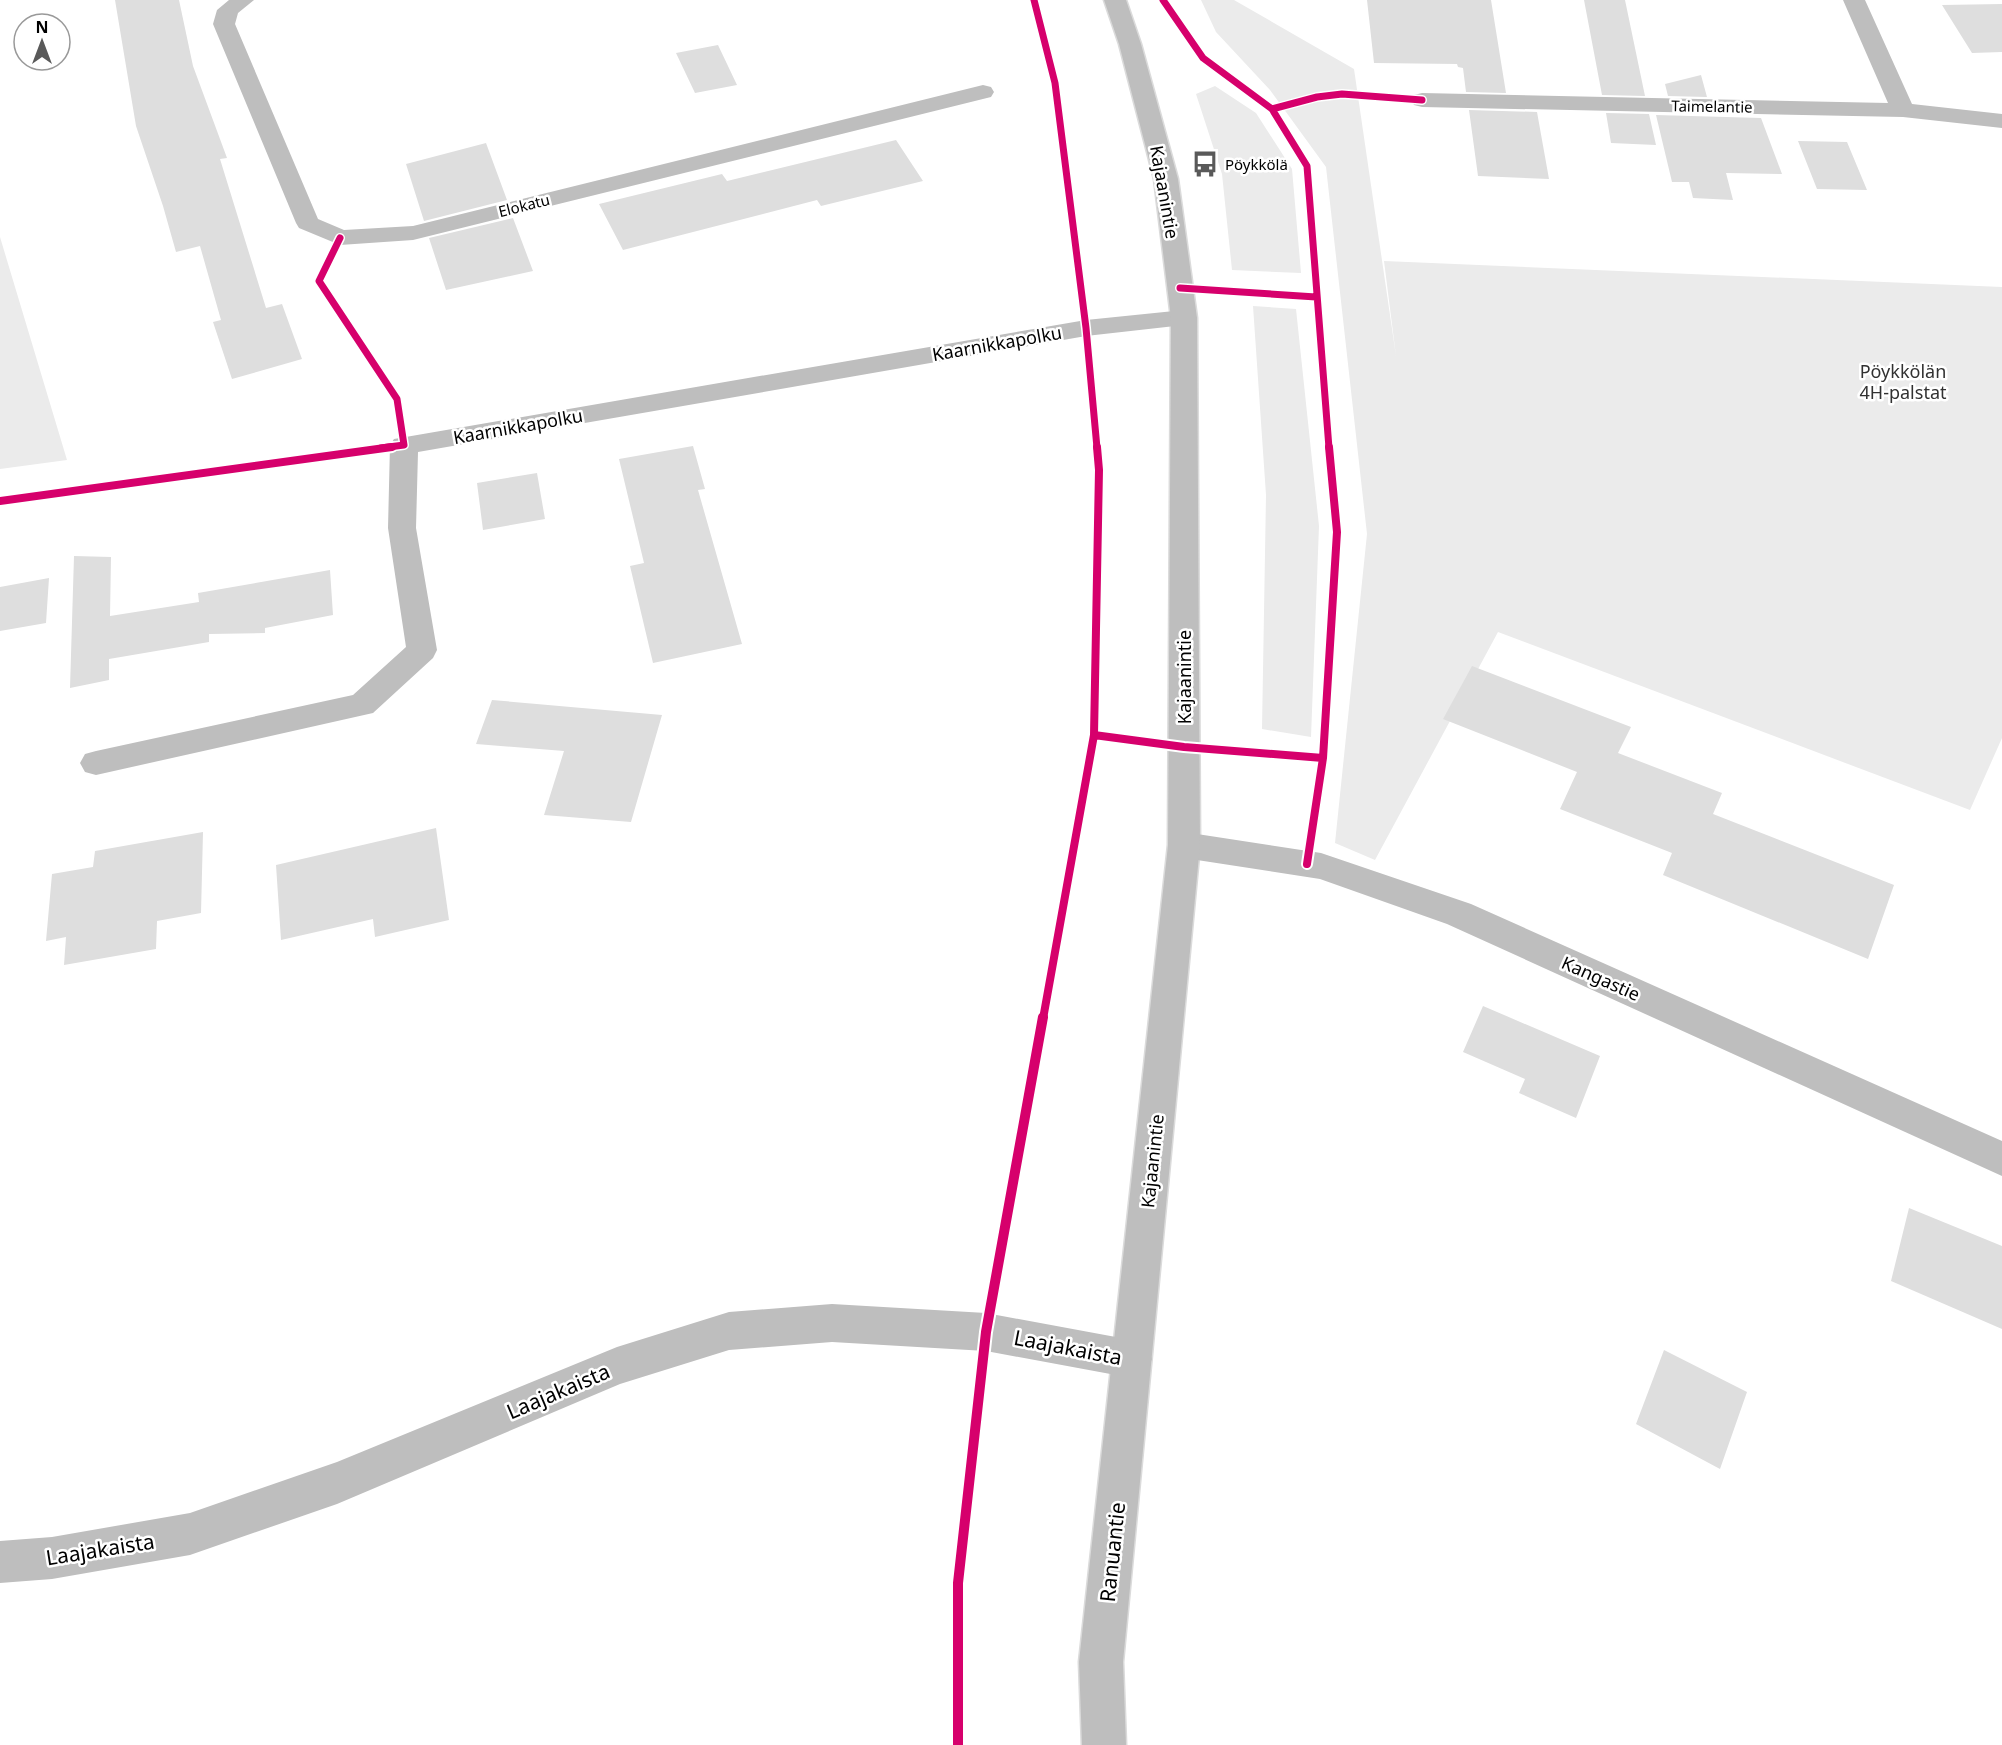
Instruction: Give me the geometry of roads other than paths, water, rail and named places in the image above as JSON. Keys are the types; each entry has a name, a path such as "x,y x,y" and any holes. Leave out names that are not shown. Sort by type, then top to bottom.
{"street":[{"name":"Elokatu","path":"243,0 228,10 224,24 308,223 340,238 413,233 983,92"},
{"name":"Kajaanintie","path":"1114,0 1130,44 1166,179 1184,318 1184,845 1132,1359"},
{"path":"1854,0 1903,110"},
{"name":"Taimelantie","path":"1422,100 1903,110 2002,121"},
{"name":"Kaarnikkapolku","path":"96,763 362,705 422,650 402,528 404,446 1086,328 1184,318"},
{"name":"Kangastie","path":"1184,845 1321,867 1459,914 2002,1159"},
{"name":"Laajakaista","path":"0,1562 52,1558 190,1534 337,1483 617,1366 729,1331 832,1323 986,1332 1132,1359"},
{"name":"Ranuantie","path":"1104,1745 1101,1662 1132,1359"}],"place":[{"name":"Pöykkölä","path":"1205,164"}],"park label":[{"name":"Pöykkölän 4H-palstat","path":"1903,382"}]}
